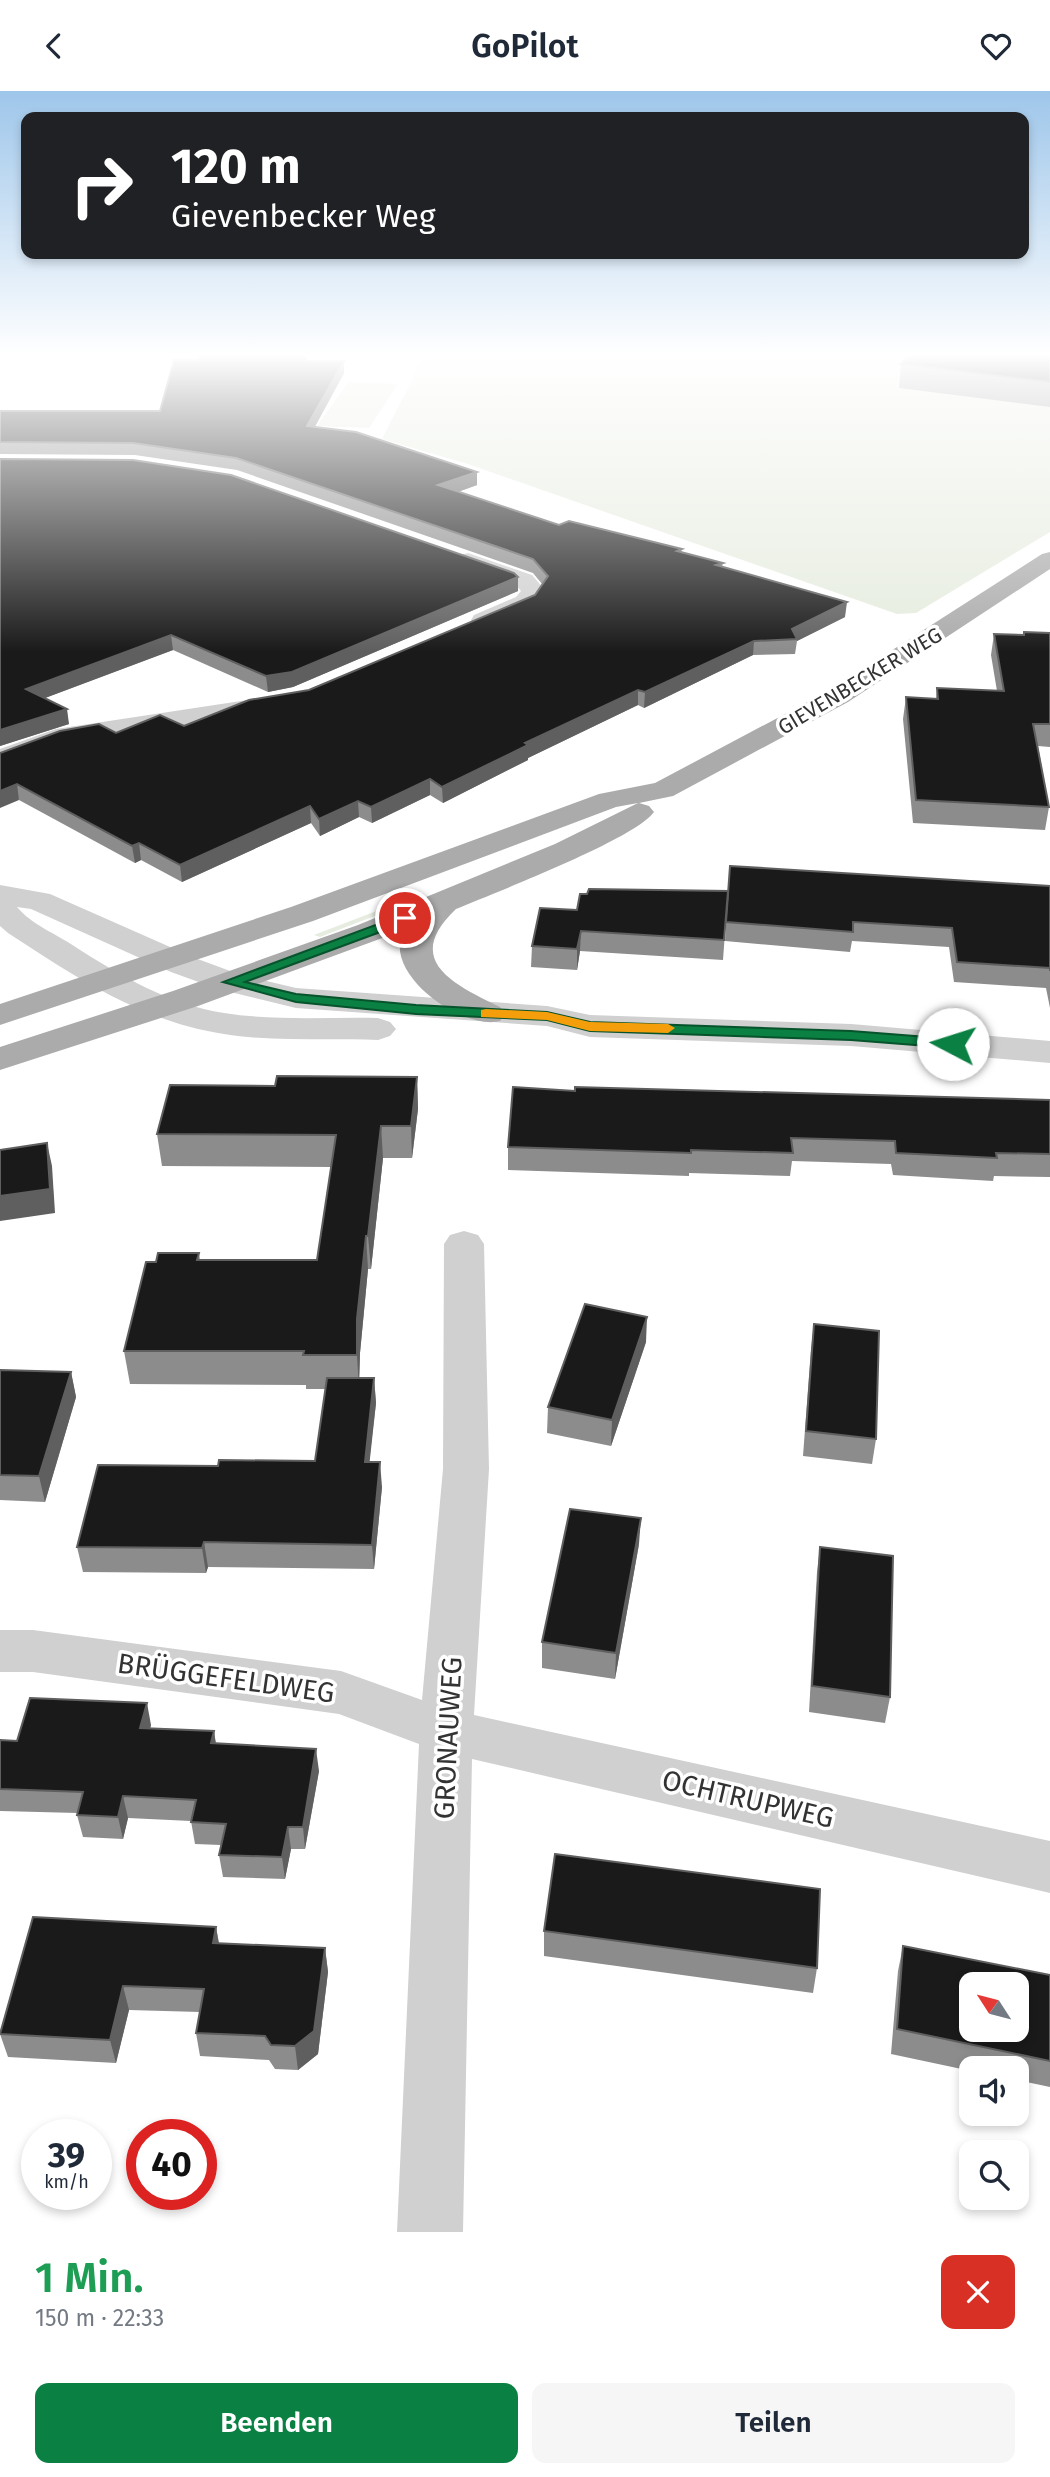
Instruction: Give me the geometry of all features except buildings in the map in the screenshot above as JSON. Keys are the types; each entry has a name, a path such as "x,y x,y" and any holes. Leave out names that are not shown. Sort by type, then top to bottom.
{"main road":[{"name":"GIEVENBECKER WEG","path":"0,1059 230,982 447,901 636,814 663,790 839,696 1050,559"},
{"name":"GIEVENBECKER WEG","path":"0,1015 441,865 609,800 663,790"},
{"path":"447,901 436,909 419,931 416,957 420,967 436,987 488,1014"}],"street":[{"path":"450,554 524,580 533,590 525,602 454,632"},
{"path":"0,759 56,737 289,700"},
{"path":"0,894 39,901 170,959 230,982 296,998 488,1014 547,1016 590,1026 851,1035 1050,1052"},
{"path":"0,903 7,916 106,981 159,1007 205,1020 250,1027 545,1034 590,1026"},
{"name":"GRONAUWEG","path":"430,2232 446,1731 466,1469 464,1244"},
{"name":"BRÜGGEFELDWEG","path":"0,1651 33,1651 341,1693 446,1731"},
{"name":"OCHTRUPWEG","path":"446,1731 1050,1867"}],"shaded area":[{"path":"426,452 1050,452 1050,532 916,613 897,614 468,464"},
{"path":"392,905 398,907 320,937 314,935"}],"slow traffic":[{"path":"486,1014 547,1016 590,1026 668,1028"}],"route":[{"path":"405,918 230,982 254,990 296,998 416,1009 547,1016 590,1026 851,1035 953,1044"}]}
